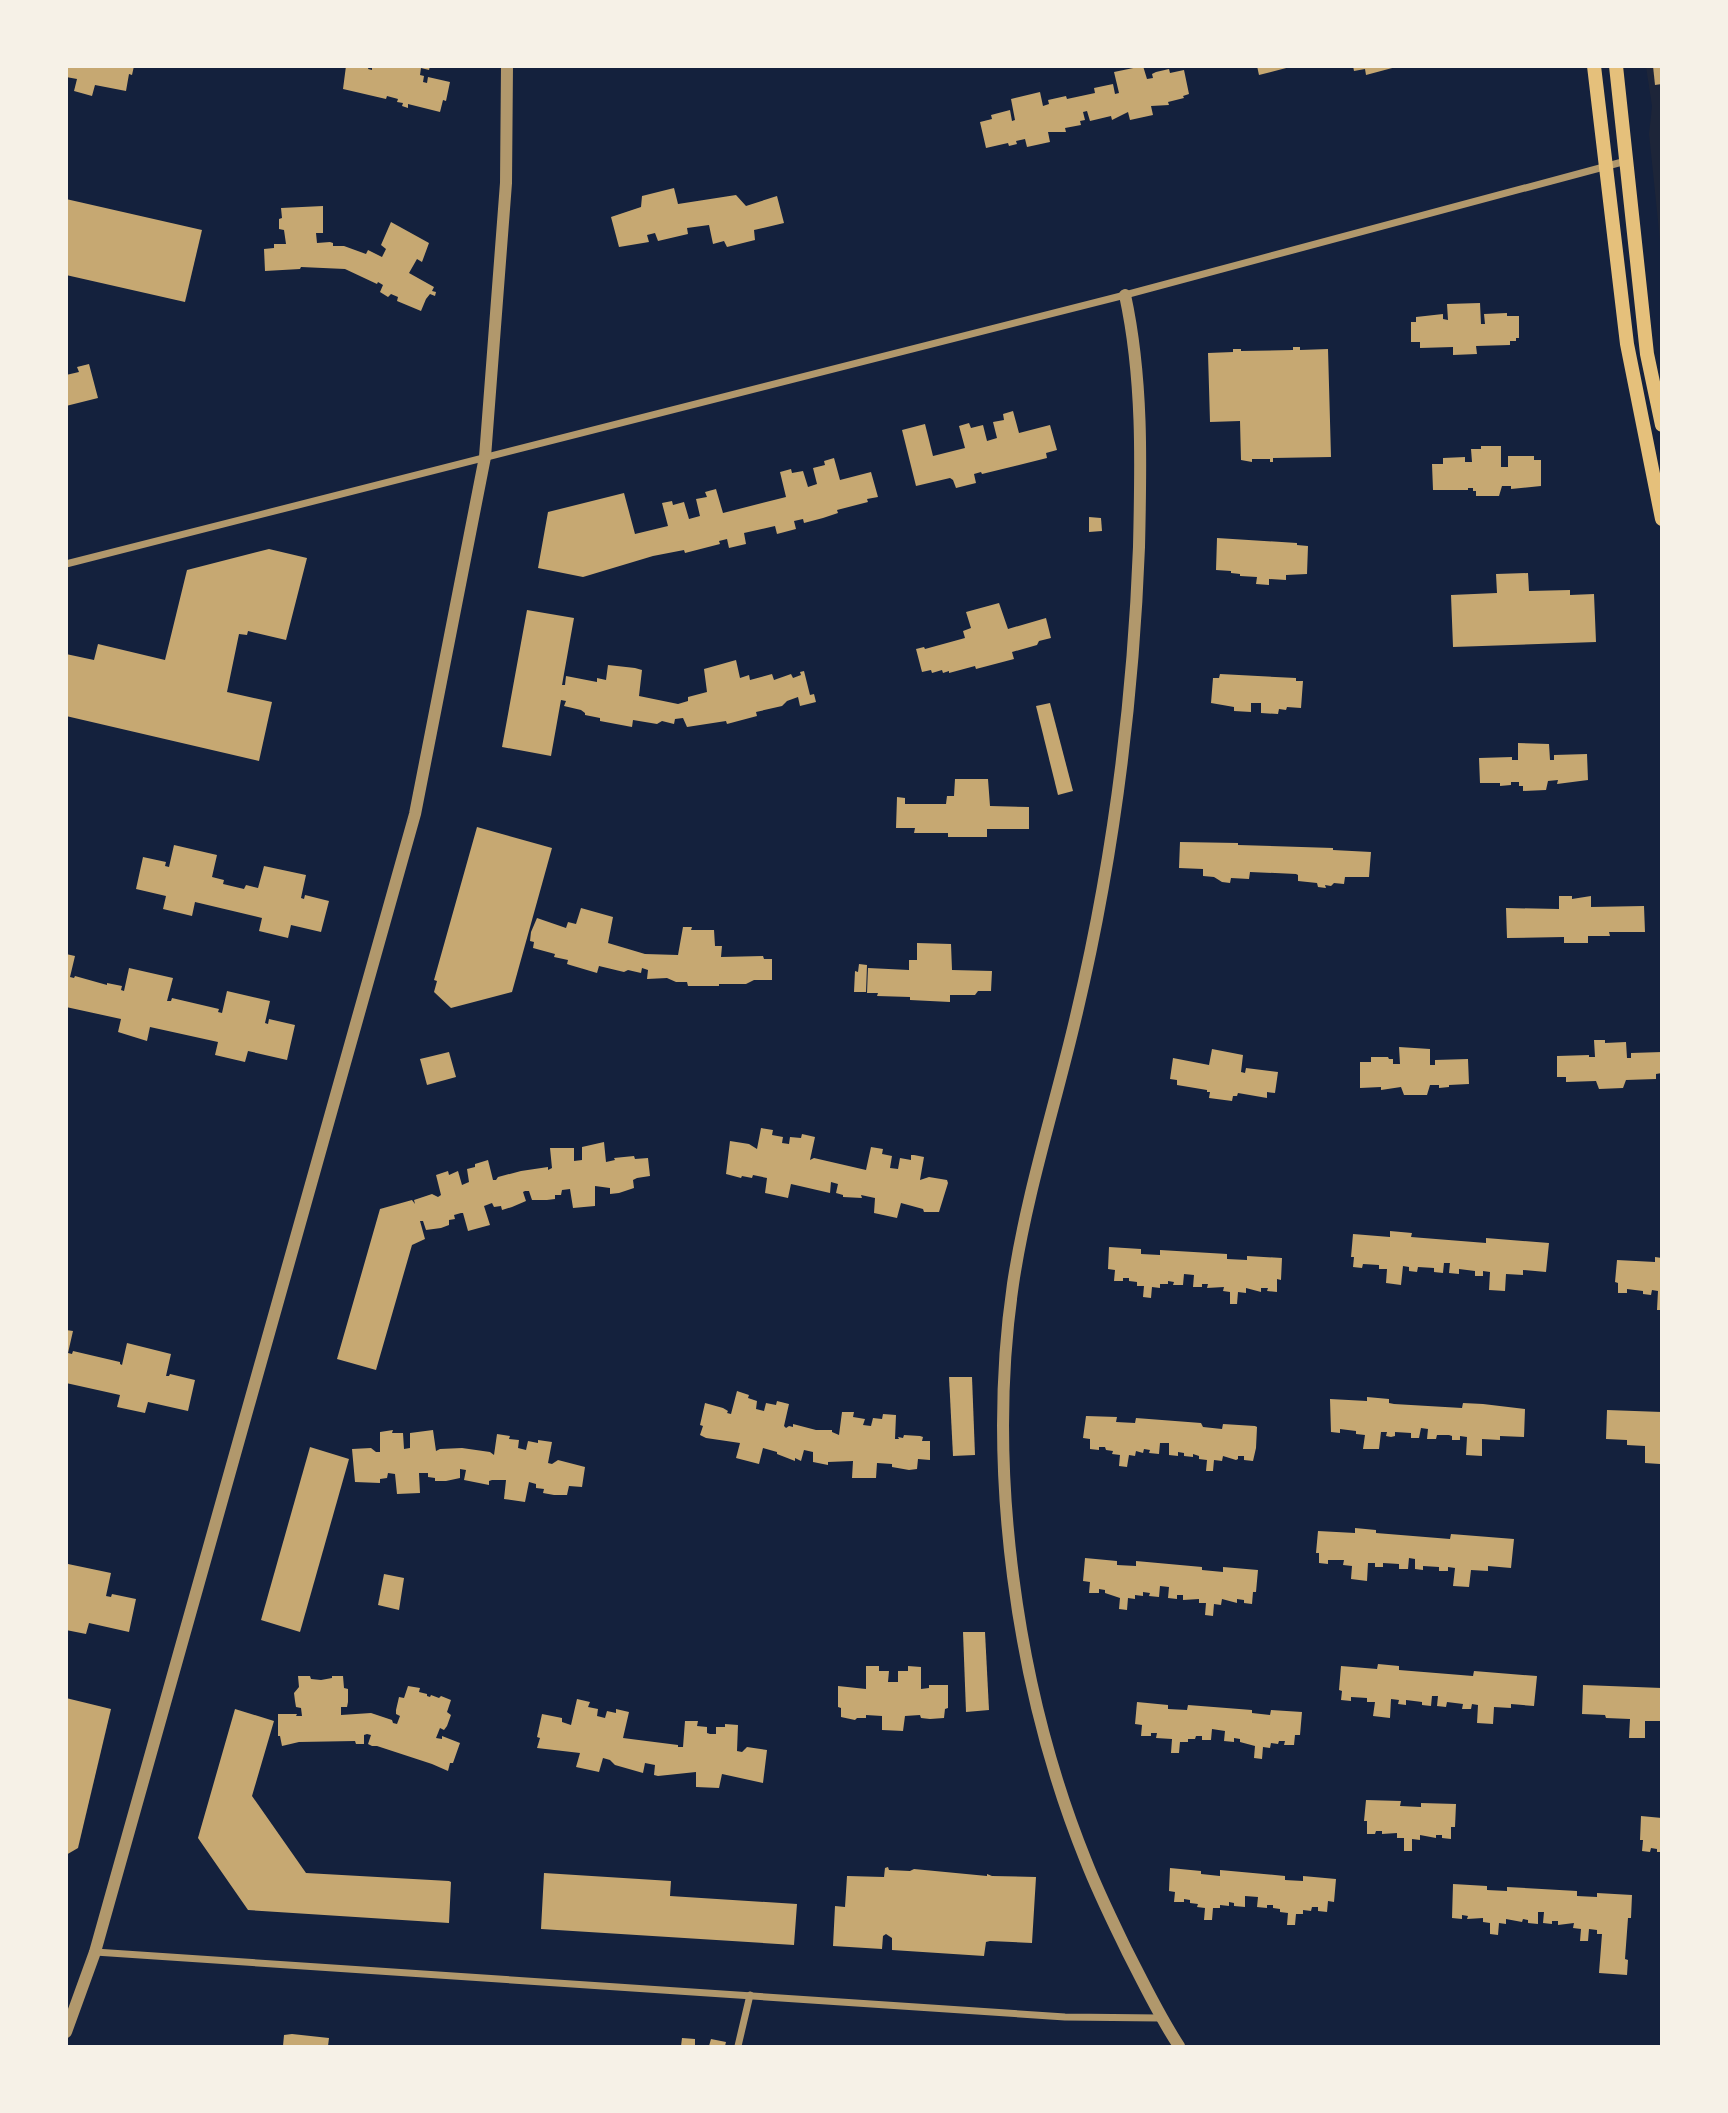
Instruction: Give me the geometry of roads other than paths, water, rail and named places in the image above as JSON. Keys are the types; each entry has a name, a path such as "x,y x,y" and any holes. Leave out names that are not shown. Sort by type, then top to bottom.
{"main road":[{"path":"1594,66 1627,344 1661,519"},
{"path":"1616,66 1647,354 1661,425"}],"street":[{"path":"66,2032 95,1952 415,814 485,457 506,183 507,66"},
{"path":"66,564 1125,295 1626,162"},
{"path":"1125,295 1132,328 1140,432 1141,486 1132,667 1116,808 1099,911 1077,1014 1037,1162 1013,1287 1004,1380 1005,1471 1012,1570 1032,1683 1054,1767 1086,1863 1160,2018 1179,2046"},
{"path":"95,1952 1065,2017 1160,2018"},
{"path":"738,2046 750,1995"}]}
